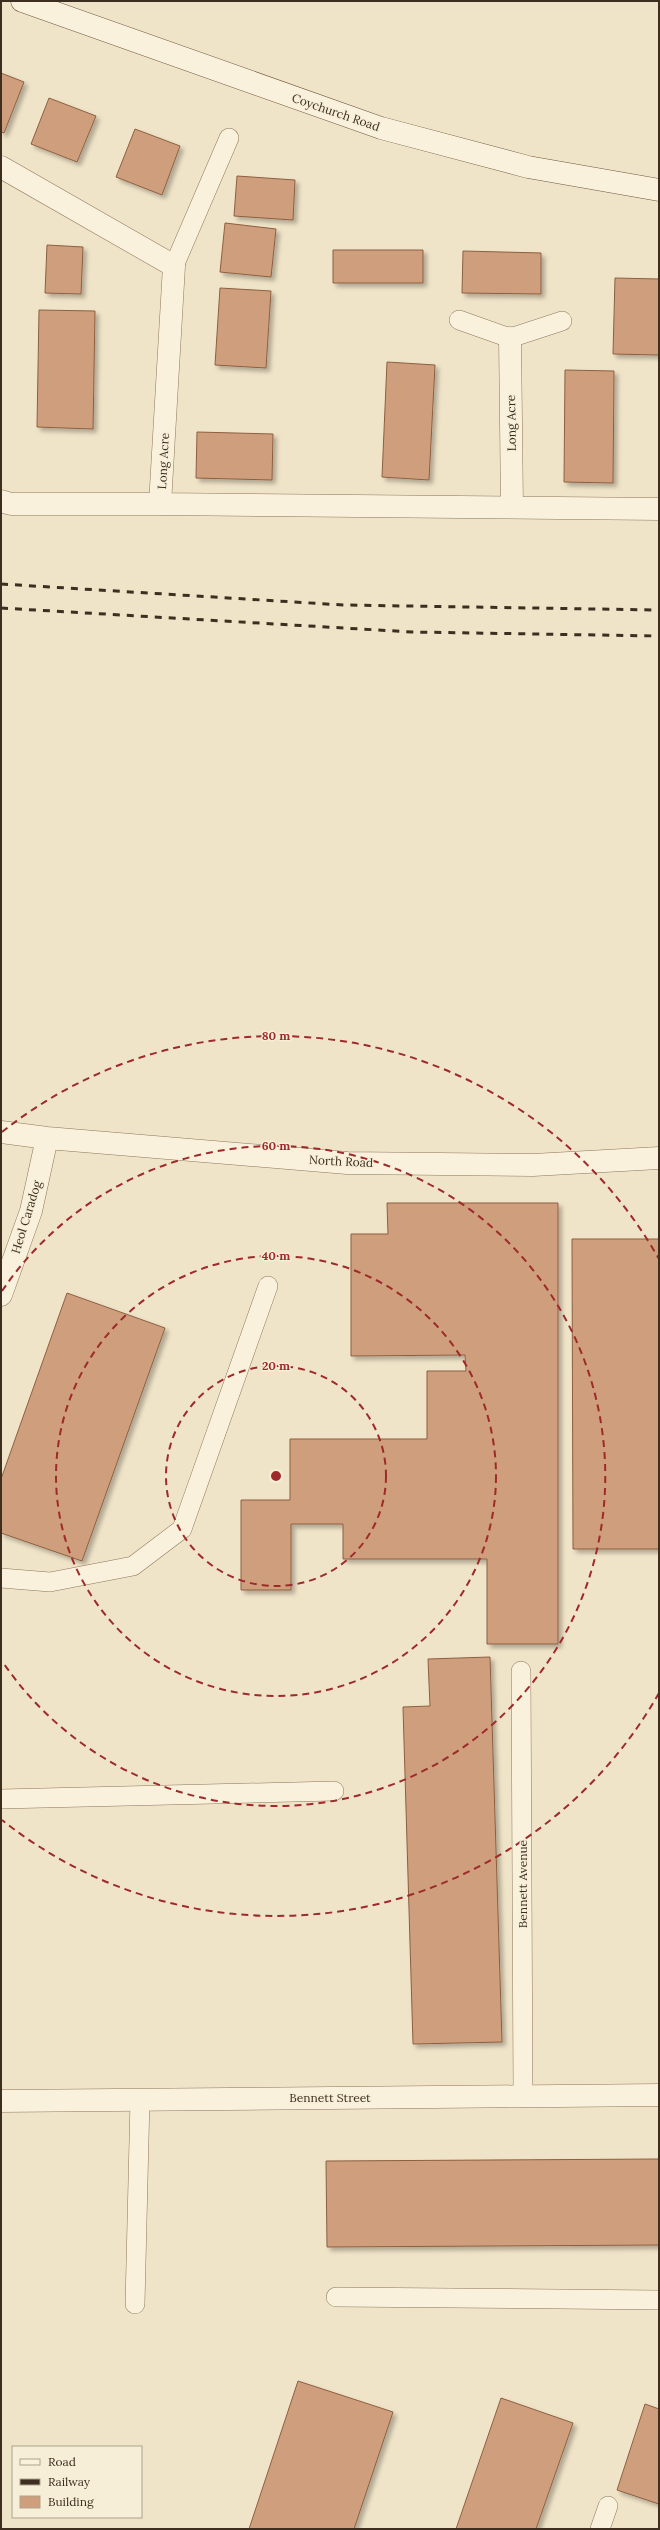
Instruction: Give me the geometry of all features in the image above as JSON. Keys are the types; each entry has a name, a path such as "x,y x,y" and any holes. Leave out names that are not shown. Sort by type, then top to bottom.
{"street":[{"name":"Coychurch Road","path":"22,1 381,128 528,167 659,190"},
{"path":"1,166 174,266"},
{"name":"Long Acre","path":"174,266 160,504 659,508"},
{"name":"Long Acre","path":"510,338 512,507"},
{"path":"1,501 10,504 160,504"},
{"name":"North Road","path":"1,1132 47,1138 347,1163 534,1165 659,1158"},
{"name":"Heol Caradog","path":"1,1295 31,1211 47,1138"},
{"name":"Bennett Street","path":"1,2101 659,2095"}],"lane":[{"path":"174,266 228,138"},
{"path":"459,320 510,338 562,321"},
{"path":"1,1578 50,1582 133,1566 182,1529 268,1286"},
{"name":"Bennett Avenue","path":"520,1671 523,2096"},
{"path":"1,1799 334,1790"},
{"path":"135,2304 140,2099"},
{"path":"336,2297 659,2300"},
{"path":"600,2529 608,2506"}],"building":[{"path":"1,73 24,82 4,133 1,132"},
{"path":"49,98 96,116 77,162 31,144"},
{"path":"135,129 180,146 162,195 116,177"},
{"path":"237,176 295,180 293,220 234,216"},
{"path":"225,223 276,229 271,277 220,272"},
{"path":"47,245 83,247 81,294 45,293"},
{"path":"333,250 423,250 423,283 333,283"},
{"path":"463,251 541,253 541,294 462,293"},
{"path":"615,278 659,279 659,355 613,354"},
{"path":"220,288 271,291 266,368 215,365"},
{"path":"39,310 95,311 93,429 37,427"},
{"path":"387,362 435,365 429,480 382,477"},
{"path":"565,370 614,371 613,483 564,482"},
{"path":"197,432 273,434 272,480 196,478"},
{"path":"387,1203 558,1203 558,1644 487,1644 487,1559 343,1559 343,1524 291,1524 291,1590 241,1590 241,1500 290,1500 290,1439 427,1439 427,1371 466,1371 465,1355 351,1356 351,1234 388,1234"},
{"path":"572,1239 659,1239 659,1549 573,1549"},
{"path":"67,1293 165,1328 82,1561 1,1533 1,1479"},
{"path":"490,1657 502,2042 413,2044 403,1707 430,1706 428,1659"},
{"path":"659,2159 659,2245 327,2247 326,2161"},
{"path":"298,2381 393,2412 354,2529 249,2529"},
{"path":"501,2398 573,2423 536,2529 456,2529"},
{"path":"645,2404 659,2409 659,2504 617,2490"}],"railway":[{"path":"1,584 343,605 659,610"},
{"path":"1,608 412,632 659,636"}]}
